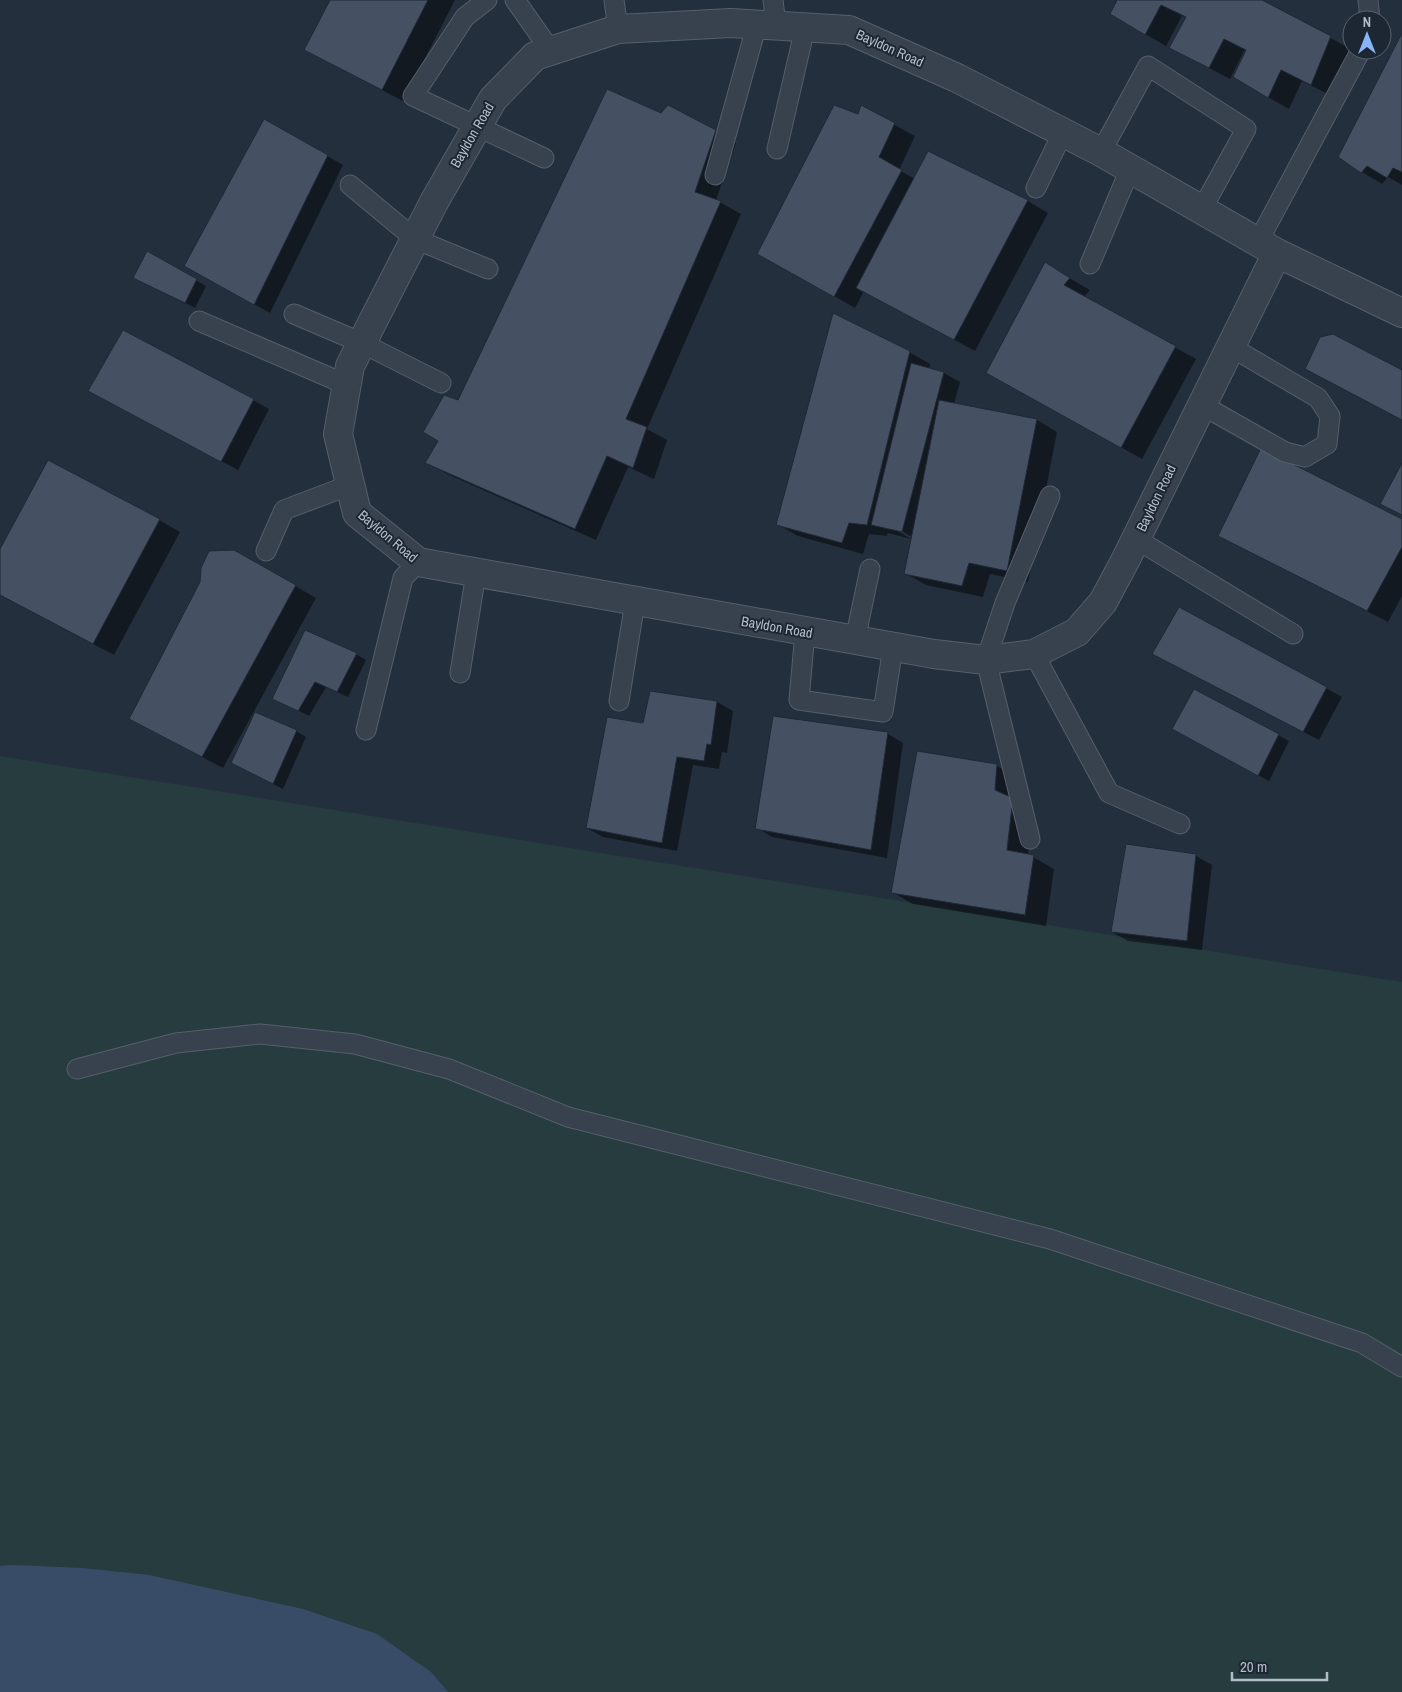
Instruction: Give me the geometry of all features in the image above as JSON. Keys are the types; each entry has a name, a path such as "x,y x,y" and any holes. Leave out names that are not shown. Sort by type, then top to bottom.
{"street":[{"name":"Bayldon Road","path":"1267,247 1231,347 1103,602 1077,632 1034,654 986,660 893,647 418,562 356,513 338,434 350,366 415,239 493,98 535,56 618,29 731,23 769,17 805,28 849,30 957,78 1063,132 1130,168 1267,247 1402,313"}],"lane":[{"path":"487,0 465,17 413,96 544,158"},
{"path":"515,0 551,51"},
{"path":"614,0 618,29"},
{"path":"715,175 769,17"},
{"path":"777,149 805,28"},
{"path":"1267,247 1356,60"},
{"path":"1101,152 1148,66 1246,129 1202,209"},
{"path":"1036,188 1063,132"},
{"path":"1090,264 1130,168"},
{"path":"350,186 415,239 488,269"},
{"path":"294,314 362,343 441,383"},
{"path":"199,321 346,385"},
{"path":"1202,406 1285,452 1305,457 1327,444 1330,416 1318,398 1231,347"},
{"path":"266,551 284,510 350,486"},
{"path":"1030,839 986,660 1005,603 1050,496"},
{"path":"1136,539 1293,634"},
{"path":"366,730 402,578 418,562"},
{"path":"855,640 870,569"},
{"path":"460,673 476,573"},
{"path":"619,701 635,602"},
{"path":"805,632 799,700 883,712 893,647"},
{"path":"1034,654 1109,794 1180,824"},
{"path":"77,1068 176,1043 260,1034 355,1044 449,1068 568,1117 1050,1239 1362,1343 1402,1367"}],"green space":[{"path":"0,756 1402,982 1402,1692 0,1692"}],"water":[{"path":"0,1566 83,1568 149,1575 303,1609 377,1634 431,1672 448,1692 0,1692"}],"building":[{"path":"330,0 428,0 382,90 304,50"},
{"path":"1117,0 1262,0 1331,36 1311,85 1281,70 1268,98 1233,77 1246,50 1224,39 1209,68 1169,48 1186,17 1161,5 1145,35 1110,14"},
{"path":"1402,33 1402,172 1393,168 1387,178 1367,166 1361,173 1338,157 1388,60 1392,60 1392,52"},
{"path":"607,89 661,113 668,105 716,130 695,192 721,201 626,419 647,427 633,468 607,456 575,529 425,463 438,441 423,432 444,395 458,400"},
{"path":"834,105 858,114 861,105 895,123 879,157 902,170 834,297 757,254"},
{"path":"264,119 328,155 254,305 184,266"},
{"path":"928,151 1028,200 954,340 856,288"},
{"path":"147,251 197,279 185,303 133,278"},
{"path":"1045,262 1070,278 1064,285 1176,346 1121,448 986,373"},
{"path":"833,313 910,351 867,525 849,523 842,543 776,525"},
{"path":"123,330 254,399 221,462 88,391"},
{"path":"1333,334 1402,370 1402,420 1305,369 1320,337"},
{"path":"911,363 944,372 902,532 871,525"},
{"path":"939,400 1037,419 1007,571 969,563 962,586 904,574"},
{"path":"1261,448 1402,519 1402,547 1367,611 1218,536"},
{"path":"48,460 160,519 93,644 0,595 0,549"},
{"path":"1402,463 1402,515 1380,504"},
{"path":"234,550 296,585 202,757 129,719 200,582 201,568 209,551"},
{"path":"1179,607 1327,687 1303,732 1152,654"},
{"path":"305,630 357,653 337,692 315,682 298,711 272,699"},
{"path":"1194,689 1279,734 1258,776 1172,729"},
{"path":"650,691 717,701 711,745 707,744 704,761 677,757 662,843 586,828 607,717 643,723"},
{"path":"255,712 297,730 273,784 231,763"},
{"path":"773,716 888,732 871,850 755,829"},
{"path":"917,751 997,764 995,790 1013,798 1007,850 1034,855 1025,915 891,893"},
{"path":"1126,844 1196,854 1187,941 1111,932"}]}
